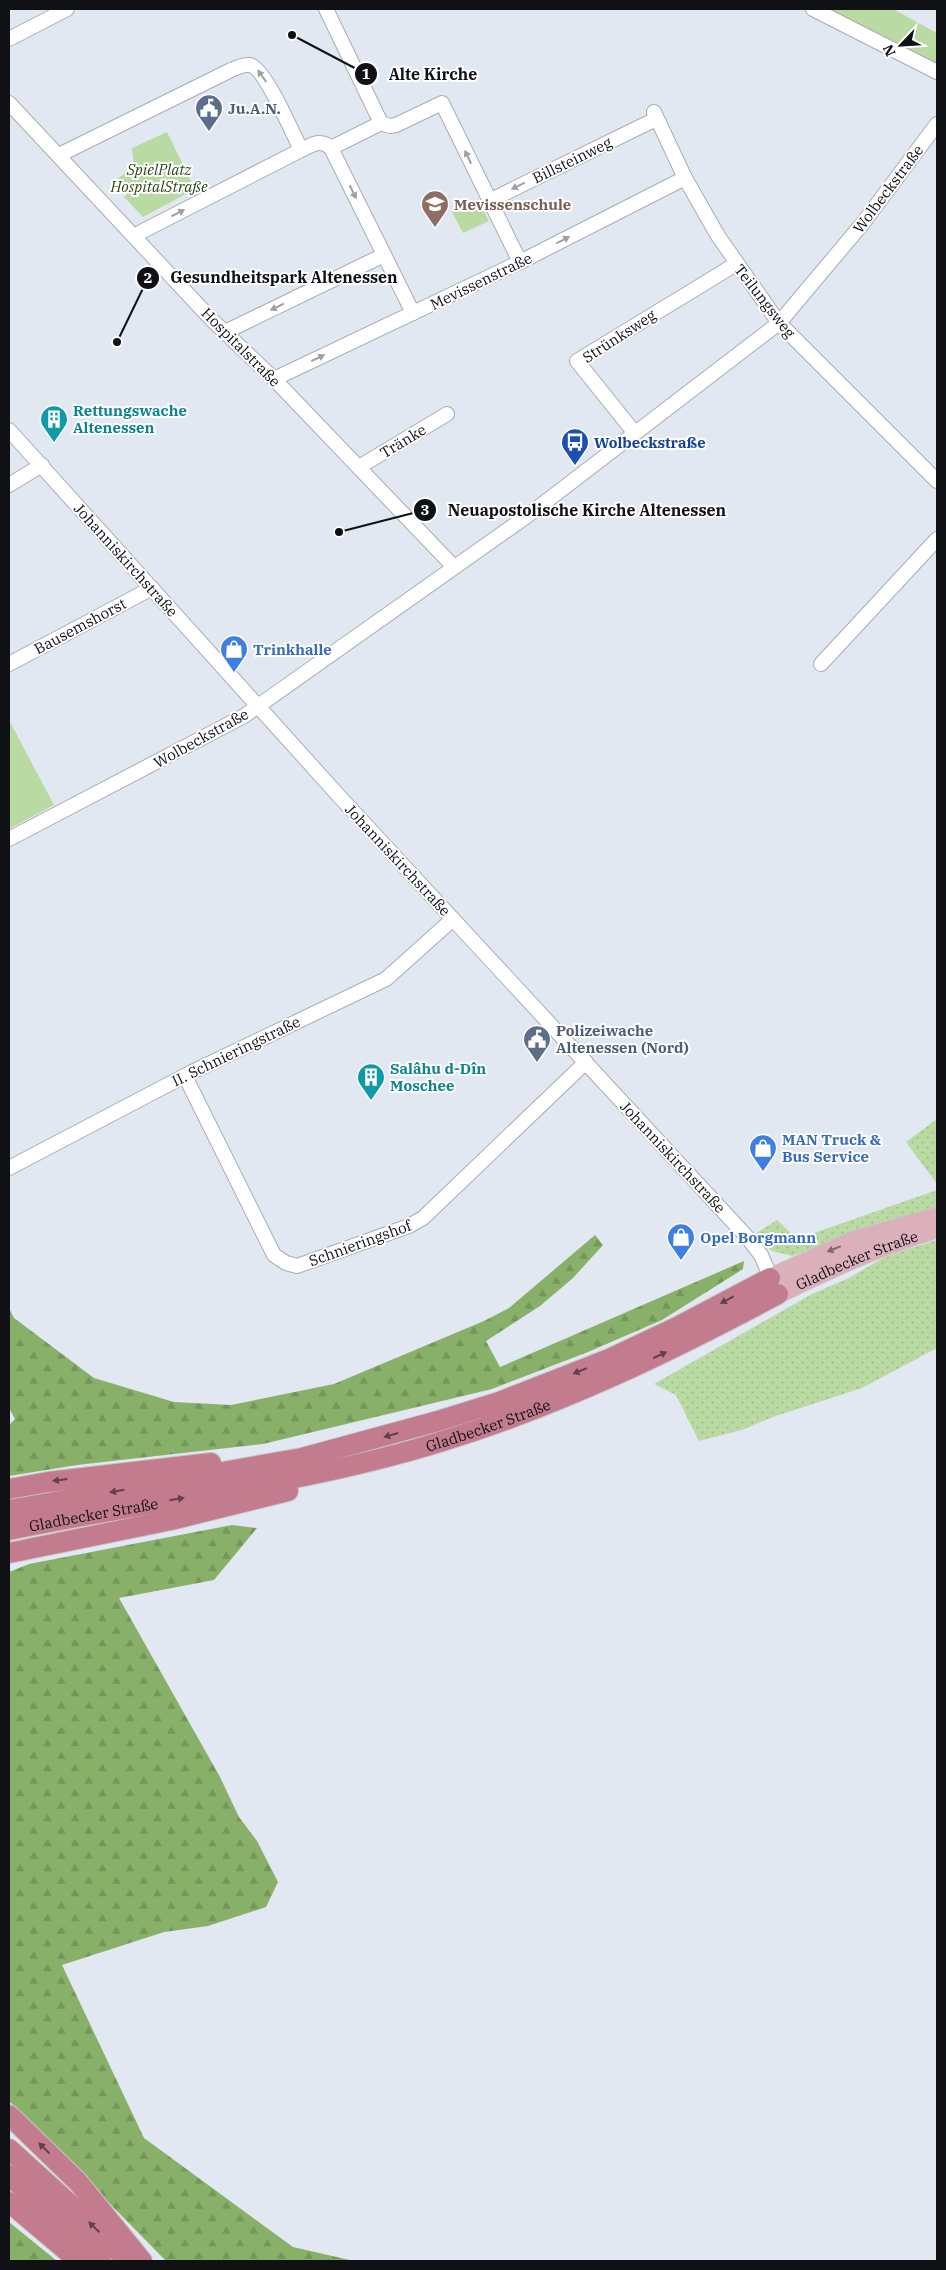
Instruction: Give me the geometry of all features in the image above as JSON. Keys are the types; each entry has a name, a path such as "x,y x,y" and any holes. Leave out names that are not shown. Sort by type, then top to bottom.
{"highway":[{"name":"Gladbecker Straße","path":"9,1510 302,1458 438,1421 499,1402 609,1359 774,1286"},
{"name":"Gladbecker Straße","path":"9,1530 60,1519 237,1489 383,1458 452,1438 568,1396 686,1343 774,1286"},
{"path":"9,1489 161,1467 230,1461 302,1458"},
{"path":"9,1552 242,1504 311,1485 383,1458"},
{"path":"9,1558 66,1540"},
{"path":"9,2115 78,2182 142,2261"},
{"path":"9,2149 129,2261"},
{"path":"9,2175 101,2261"},
{"path":"9,2202 79,2261"}],"main road":[{"name":"Gladbecker Straße","path":"774,1286 855,1240 937,1217"},
{"name":"Gladbecker Straße","path":"774,1286 890,1243 937,1229"}],"street":[{"path":"9,39 67,9"},
{"path":"326,9 381,123"},
{"path":"814,9 937,72"},
{"path":"59,155 241,66 250,65 262,73 301,150"},
{"name":"Hospitalstraße","path":"9,103 225,332 274,379 454,567"},
{"path":"331,148 381,123 390,126 396,125 442,103 488,201 520,262"},
{"name":"Billsteinweg","path":"488,201 655,116"},
{"name":"Teilungsweg","path":"655,116 685,178 736,264 779,323 937,481"},
{"name":"Wolbeckstraße","path":"9,839 234,723 527,516 634,432 779,323 863,223 937,124"},
{"path":"135,237 301,150 319,142 325,143 331,148 413,313"},
{"name":"Mevissenstraße","path":"274,379 520,262 685,178"},
{"path":"225,332 384,255"},
{"name":"Strünksweg","path":"634,432 577,360 736,264"},
{"name":"Tränke","path":"359,467 447,414"},
{"name":"Johanniskirchstraße","path":"9,430 257,706 747,1236 761,1255 774,1286"},
{"path":"9,485 42,465"},
{"path":"821,664 937,539"},
{"name":"Bausemshorst","path":"9,664 152,588"},
{"name":"II. Schnieringstraße","path":"9,1168 185,1076 386,979 453,919"},
{"name":"Schnieringshof","path":"185,1076 274,1255 286,1263 297,1266 410,1226 433,1211 586,1062"}],"green space":[{"path":"817,9 893,9 937,33 937,71"},
{"name":"SpielPlatz HospitalStraße","path":"167,132 195,189 143,217 124,197 129,192 117,179 134,167 132,148"},
{"path":"478,199 489,221 463,233 452,212"},
{"path":"9,720 54,805 9,829"},
{"path":"937,1119 937,1184 906,1142"},
{"path":"937,1190 937,1210 837,1239 793,1256 772,1251 755,1234 777,1220 797,1239"},
{"path":"595,1235 603,1245 573,1278 540,1306 486,1341 500,1367 744,1261 743,1269 662,1320 588,1352 492,1389 263,1444 77,1465 9,1476 9,1425 15,1419 9,1408 9,1308 14,1318 94,1378 174,1402 231,1405 334,1384 484,1321 509,1308"},
{"path":"937,1240 937,1348 862,1388 773,1417 742,1430 699,1441 676,1395 654,1384 812,1294 849,1278 881,1259"},
{"path":"232,1525 257,1528 214,1580 119,1598 220,1777 239,1817 257,1841 278,1882 266,1907 208,1926 164,1932 62,1965 144,2138 293,2247 354,2261 166,2261 9,2101 9,1572 29,1564"},
{"path":"9,2222 57,2261 9,2261"}],"place":[{"name":"Alte Kirche","path":"292,35"},
{"name":"Ju.A.N.","path":"209,132"},
{"name":"Mevissenschule","path":"435,228"},
{"name":"Gesundheitspark Altenessen","path":"117,342"},
{"name":"Rettungswache Altenessen","path":"54,443"},
{"name":"Wolbeckstraße","path":"575,466"},
{"name":"Neuapostolische Kirche Altenessen","path":"339,532"},
{"name":"Trinkhalle","path":"234,673"},
{"name":"Polizeiwache Altenessen (Nord)","path":"537,1063"},
{"name":"Salâhu d-Dîn Moschee","path":"371,1101"},
{"name":"MAN Truck & Bus Service","path":"763,1172"},
{"name":"Opel Borgmann","path":"681,1261"}]}
